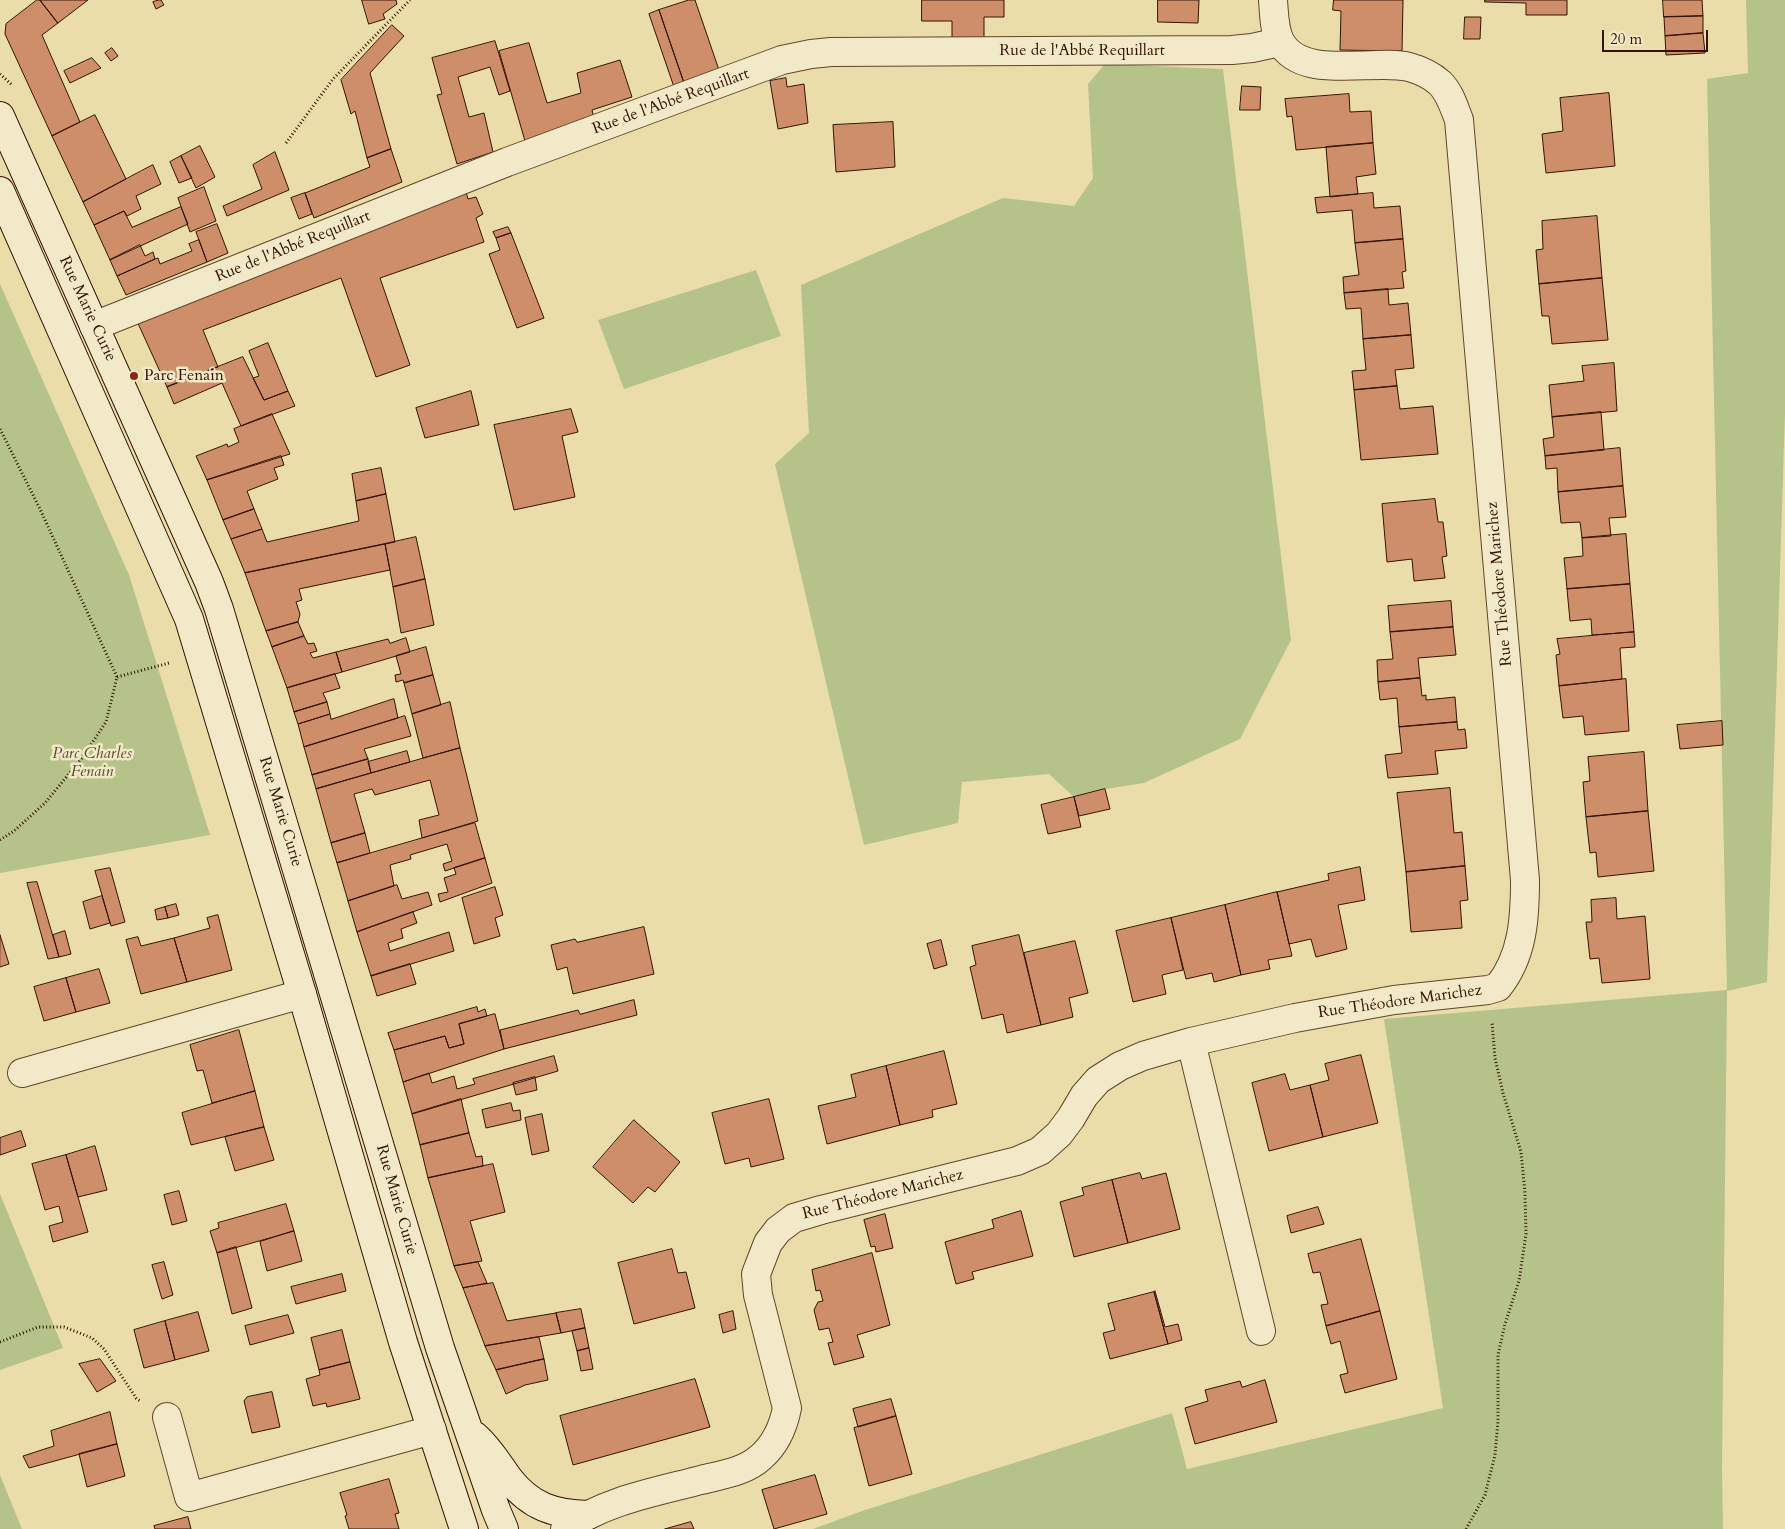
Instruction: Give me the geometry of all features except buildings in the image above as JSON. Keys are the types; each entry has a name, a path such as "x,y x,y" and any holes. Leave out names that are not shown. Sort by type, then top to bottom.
{"street":[{"path":"1273,0 1275,24 1280,42"},
{"name":"Rue de l'Abbé Requillart","path":"94,326 507,162 782,60 832,52 1232,50 1280,42"},
{"name":"Rue Théodore Marichez","path":"565,1529 588,1515 610,1506 741,1469 759,1459 772,1446 783,1426 787,1408 758,1295 756,1274 768,1244 778,1230 794,1218 1025,1158 1040,1151 1059,1134 1084,1096 1098,1080 1120,1066 1143,1056 1191,1042 1349,1007 1488,990 1498,987 1506,978 1520,947 1525,904 1525,880 1458,120 1452,100 1440,84 1426,74 1409,67 1390,65 1318,65 1303,61 1289,52 1280,42"},
{"name":"Rue Marie Curie","path":"0,116 209,582 219,609 440,1348 504,1529"},
{"name":"Rue Marie Curie","path":"0,191 189,619 404,1342 464,1529"},
{"path":"22,1073 302,994"},
{"path":"1191,1042 1261,1331"},
{"path":"167,1419 189,1497 432,1430"},
{"path":"468,1430 488,1449 516,1488 531,1501 557,1512 588,1515"}],"path":[{"path":"286,142 333,79 410,0"},
{"path":"0,429 40,509 117,677 106,722 82,758 44,804 14,831 0,840"},
{"path":"117,677 174,661"},
{"path":"1466,1529 1485,1494 1495,1455 1498,1421 1498,1355 1505,1324 1519,1281 1526,1234 1521,1152 1503,1093 1495,1058 1488,990"},
{"path":"0,1342 38,1327 64,1327 92,1338 104,1349 136,1398 167,1419"}],"green space":[{"path":"1746,0 1785,0 1785,412 1767,982 1727,991 1723,1529 813,1529 862,1511 1172,1413 1187,1469 1443,1408 1384,1019 1727,990 1707,79 1748,73"},
{"path":"1105,64 1223,69 1291,640 1240,739 1144,783 1105,789 1074,797 1049,774 962,782 958,823 864,845 775,464 809,433 801,285 1003,198 1074,206 1093,178 1088,84"},
{"path":"756,270 781,336 624,389 598,320"},
{"name":"Parc Charles Fenain","path":"0,284 129,575 210,835 0,873"},
{"path":"0,1194 63,1348 0,1370"},
{"path":"0,1475 22,1529 0,1529"}],"place":[{"name":"Parc Fenain","path":"134,376"}]}
